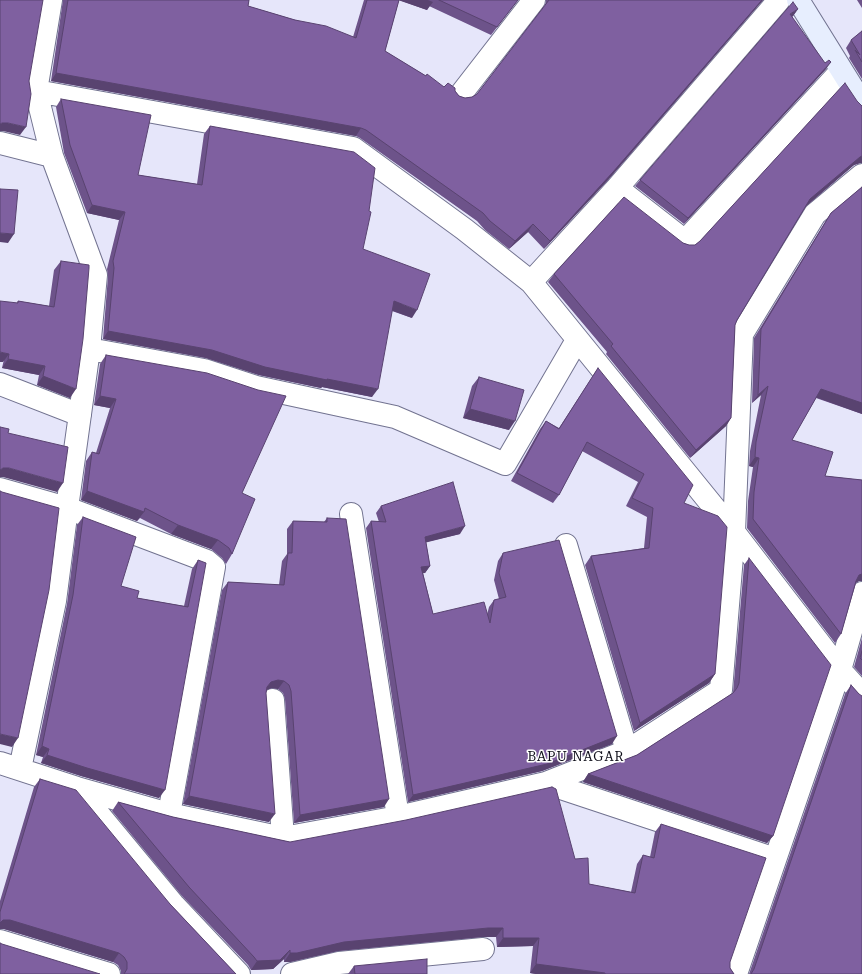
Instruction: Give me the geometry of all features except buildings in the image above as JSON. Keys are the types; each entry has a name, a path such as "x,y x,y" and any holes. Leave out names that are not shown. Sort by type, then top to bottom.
{"street":[{"path":"51,0 36,91 52,156 96,275 89,349 66,508 55,601 10,766 77,788 169,814 283,838 398,817 546,783 627,751 721,690 734,532 742,334 815,214 862,175"},
{"path":"461,94 534,0"},
{"path":"531,282 617,188 779,0"},
{"path":"798,0 862,103"},
{"path":"617,188 685,241 841,71"},
{"path":"36,91 353,148 464,229 531,282 734,532 840,670 862,694"},
{"path":"0,143 52,156"},
{"path":"89,349 204,370 256,387 395,417 505,464 577,340"},
{"path":"0,384 80,415"},
{"path":"0,489 66,508 207,561 214,567 169,814"},
{"path":"351,514 398,817"},
{"path":"566,545 627,751"},
{"path":"736,974 840,670 862,593"},
{"path":"272,700 283,838"},
{"path":"546,783 775,859"},
{"path":"77,788 173,904 239,974"},
{"path":"0,941 109,974"},
{"path":"292,974 483,949"}],"district":[{"name":"BAPU NAGAR","path":"576,757"}]}
